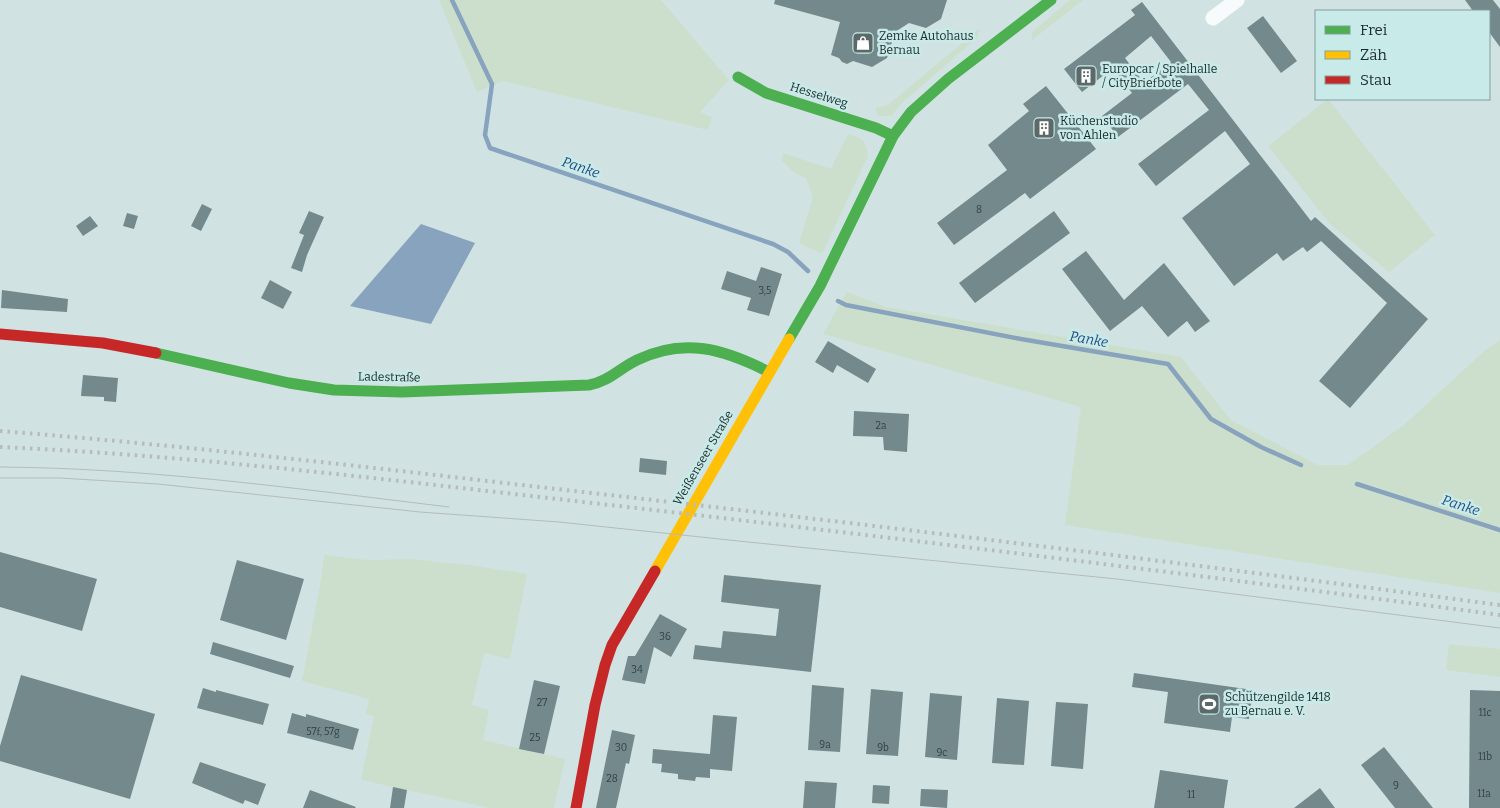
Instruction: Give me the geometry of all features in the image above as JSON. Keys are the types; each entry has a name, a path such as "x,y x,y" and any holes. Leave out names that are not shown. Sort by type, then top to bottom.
{"main road":[{"name":"Weißenseer Straße","path":"576,808 600,684 612,645 820,286 893,136 912,112 948,79 1051,0"},
{"name":"Hesselweg","path":"738,77 766,93 876,128 893,136"},
{"name":"Ladestraße","path":"0,334 103,343 187,359 289,383 334,390 402,392 597,384 634,361 656,351 682,346 706,348 730,354 770,372"}],"street":[{"path":"1213,18 1237,0"}],"green space":[{"path":"439,0 661,0 729,80 700,112 712,117 708,130 503,81 477,92"},
{"path":"1070,0 1083,0 1032,40 1032,32"},
{"path":"979,29 977,38 904,101 891,116 878,116 875,108 888,105"},
{"path":"1329,100 1435,235 1389,272 1329,223 1268,146"},
{"path":"848,134 863,140 868,156 822,254 799,243 813,197 806,178 796,174 782,161 783,153 831,169"},
{"path":"847,292 886,307 1181,357 1231,420 1318,465 1348,465 1404,425 1483,352 1500,340 1500,593 1065,525 1081,407 823,334"},
{"path":"324,555 368,560 410,559 469,565 527,574 510,659 484,653 472,705 489,710 483,740 565,759 554,808 490,808 361,780 374,716 366,714 369,699 302,681"},
{"path":"1449,644 1500,649 1500,677 1446,670"}],"water":[{"path":"421,224 475,243 431,324 350,306"}],"building":[{"name":"Zemke Autohaus Bernau","path":"775,0 947,0 941,19 926,28 909,23 895,32 887,58 872,67 853,61 847,64 831,55 840,22 774,4"},
{"path":"1465,0 1493,0 1500,9 1500,47 1490,33 1490,10 1472,10"},
{"path":"1142,2 1311,221 1315,217 1428,319 1350,408 1319,381 1387,303 1321,241 1307,252 1303,247 1283,261 1277,253 1234,286 1182,218 1250,164 1225,131 1156,186 1138,164 1209,110 1188,84 1118,137 1102,116 1132,93 1113,68 1082,92 1064,69 1135,15 1131,10","holes":["1151,36 1171,62 1144,83 1125,58"]},
{"path":"1263,16 1297,61 1281,73 1247,28"},
{"name":"Küchenstudio von Ahlen","path":"1046,86 1096,149 1030,199 1025,193 954,245 937,223 1007,170 988,145 1029,111 1023,104"},
{"path":"202,204 212,209 201,231 191,226"},
{"path":"309,211 324,217 307,255 302,272 291,268 304,235 299,233"},
{"path":"1054,211 1070,233 975,303 959,283"},
{"path":"127,213 138,216 134,229 123,226"},
{"path":"90,216 98,226 83,236 76,226"},
{"path":"1086,251 1124,300 1164,263 1210,321 1195,332 1187,321 1168,337 1142,306 1110,331 1062,269"},
{"path":"761,267 782,274 769,316 747,310 751,298 721,289 727,271 756,281"},
{"path":"270,280 292,292 283,309 261,298"},
{"path":"2,290 68,299 67,312 1,308"},
{"path":"828,341 876,369 868,383 837,365 833,373 815,362"},
{"path":"83,375 118,378 116,402 104,401 104,397 81,396"},
{"path":"854,411 909,414 907,452 884,450 883,437 853,436"},
{"path":"640,458 667,461 666,475 639,472"},
{"path":"0,552 97,579 82,631 0,607"},
{"path":"237,560 304,579 286,640 220,620"},
{"path":"724,575 821,585 811,672 693,659 695,645 721,648 723,631 776,636 779,609 721,602"},
{"path":"660,614 687,629 671,657 654,647 645,684 622,680 628,656 635,656"},
{"path":"213,642 294,666 290,678 210,654"},
{"name":"Schützengilde 1418 zu Bernau e. V.","path":"1134,673 1253,690 1249,719 1232,717 1230,732 1164,723 1168,692 1132,687"},
{"path":"21,675 155,714 130,799 0,761 0,746"},
{"path":"534,680 560,686 544,754 519,749"},
{"path":"812,685 844,688 840,752 808,750"},
{"path":"203,688 269,704 263,725 197,708"},
{"path":"871,689 903,692 898,756 866,754"},
{"path":"1470,690 1500,691 1500,808 1469,808"},
{"path":"930,693 962,696 957,760 925,757"},
{"path":"997,698 1029,701 1024,765 992,763"},
{"path":"1056,702 1088,704 1083,769 1051,766"},
{"path":"292,713 306,717 306,714 359,729 353,750 287,733"},
{"path":"713,715 737,717 732,771 710,769 710,778 696,777 695,781 678,779 678,774 661,772 662,764 652,763 653,749 710,754"},
{"path":"612,730 635,735 629,764 626,763 616,808 596,808"},
{"path":"1384,747 1433,808 1395,808 1361,765"},
{"path":"200,762 266,784 258,805 245,800 243,804 192,783"},
{"path":"1160,770 1228,780 1224,808 1154,808"},
{"path":"805,781 837,783 835,808 803,808"},
{"path":"873,785 890,786 889,804 872,803"},
{"path":"393,787 407,790 404,808 390,808"},
{"path":"1320,788 1335,808 1294,808"},
{"path":"921,789 948,790 947,808 920,806"},
{"path":"310,790 356,807 303,808"}],"waterway":[{"name":"Panke","path":"452,0 492,84 485,135 490,148 773,244 788,252 808,271"},
{"name":"Panke","path":"838,301 846,305 1021,339 1168,364 1211,419 1261,447 1301,465"},
{"name":"Panke","path":"1357,484 1500,530"}],"tram line":[{"path":"0,467 56,468 169,475 449,507"},
{"path":"0,478 60,478 158,484 420,512 559,522 1117,579 1500,628"}],"railway":[{"path":"0,431 287,458 690,504 1153,560 1500,605"},
{"path":"0,447 155,457 387,480 950,545 1500,615"}],"traffic: fast":[{"path":"789,339 820,286 893,136 911,112 948,79 1051,0"},
{"path":"738,77 766,93 876,128 893,136"},
{"path":"156,353 289,383 334,390 402,392 589,385 602,381 631,363 654,353 688,348 720,352 769,372"}],"traffic: slow":[{"path":"655,571 789,339"}],"traffic: jam":[{"path":"0,334 103,343 156,353"},
{"path":"576,808 595,705 605,665 612,645 655,571"}],"place":[{"name":"Zemke Autohaus Bernau","path":"863,43"},
{"name":"Europcar / Spielhalle / CityBriefbote","path":"1086,76"},
{"name":"Küchenstudio von Ahlen","path":"1044,128"},
{"name":"Schützengilde 1418 zu Bernau e. V.","path":"1209,704"}]}
